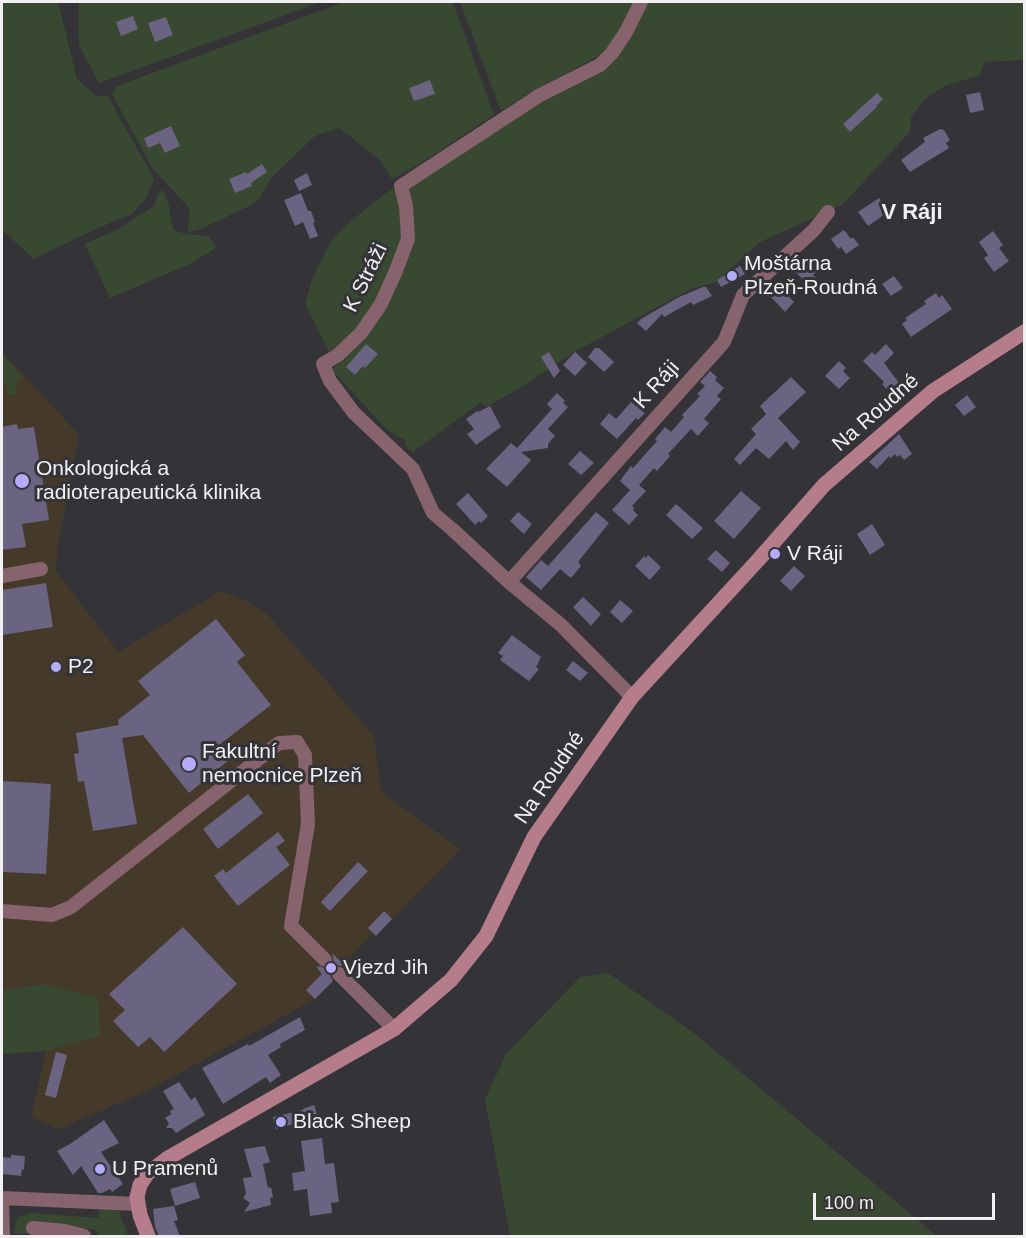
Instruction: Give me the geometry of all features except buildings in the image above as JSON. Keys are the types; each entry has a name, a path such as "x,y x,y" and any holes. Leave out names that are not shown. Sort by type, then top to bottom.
{"street":[{"name":"K Stráži","path":"632,697 561,625 509,582 433,513 412,469 354,413 330,381 323,364 338,355 361,333 381,304 408,238 406,206 401,186 540,95 600,65 612,53 626,32 641,2"},
{"name":"K Ráji","path":"509,582 724,342 743,295 814,230 828,212"},
{"name":"Na Roudné","path":"137,1204 137,1192 143,1180 168,1158 394,1029 451,980 486,936 534,837 632,697 824,485 933,390 1024,332"},
{"path":"2,576 41,569"},
{"path":"2,911 52,915 71,907 279,743 297,742 305,755 308,824 291,926 325,960"},
{"path":"339,974 394,1029"},
{"path":"3,1236 2,1198 137,1204 148,1236"},
{"path":"33,1228 65,1231 84,1236"}],"shaded area":[{"name":"Fakultní nemocnice Plzeň","path":"2,352 79,435 57,551 56,571 118,652 221,591 249,602 268,615 374,736 381,792 460,849 376,936 373,933 343,964 346,967 315,999 143,1093 58,1129 31,1117 46,1051 100,1035 43,984 2,990"}],"green space":[{"path":"2,2 58,2 77,79 96,96 107,95 154,179 147,197 132,214 34,259 2,230"},
{"path":"79,2 321,2 99,83 79,45"},
{"path":"344,2 453,2 494,115 418,165 392,179 379,159 339,128 315,136 271,178 260,198 251,205 199,230 188,232 190,209 152,168 112,94 117,86"},
{"path":"460,2 637,2 614,45 501,111"},
{"path":"647,2 1024,2 1024,60 984,62 980,75 945,86 928,96 911,117 910,132 842,205 760,242 716,282 691,289 574,352 520,388 486,407 481,402 413,452 405,446 406,441 387,430 332,370 361,340 389,305 415,238 409,194 410,185 512,115 604,67"},
{"path":"393,188 401,197 401,244 380,300 349,340 329,352 305,304 312,279 331,241 353,219"},
{"path":"163,190 169,206 173,230 186,234 209,236 216,248 190,264 110,298 85,244 118,229 154,206 159,192"},
{"path":"2,353 24,380 16,381 15,394 8,395 7,385 2,386"},
{"path":"608,973 694,1033 937,1236 510,1236 485,1099 506,1054 580,977"},
{"path":"43,984 98,998 100,1036 46,1051 2,1054 2,990"},
{"path":"100,1207 118,1208 128,1236 98,1236 99,1233 93,1229 32,1234 14,1233 17,1218 29,1213 98,1218"}],"place":[{"name":"Moštárna Plzeň-Roudná","path":"732,276"},
{"name":"Onkologická a radioterapeutická klinika","path":"22,481"},
{"name":"V Ráji","path":"775,554"},
{"name":"P2","path":"56,667"},
{"name":"Fakultní nemocnice Plzeň","path":"189,764"},
{"name":"Vjezd Jih","path":"331,968"},
{"name":"Black Sheep","path":"281,1122"},
{"name":"U Pramenů","path":"100,1169"}],"district":[{"name":"V Ráji","path":"912,213"}]}
